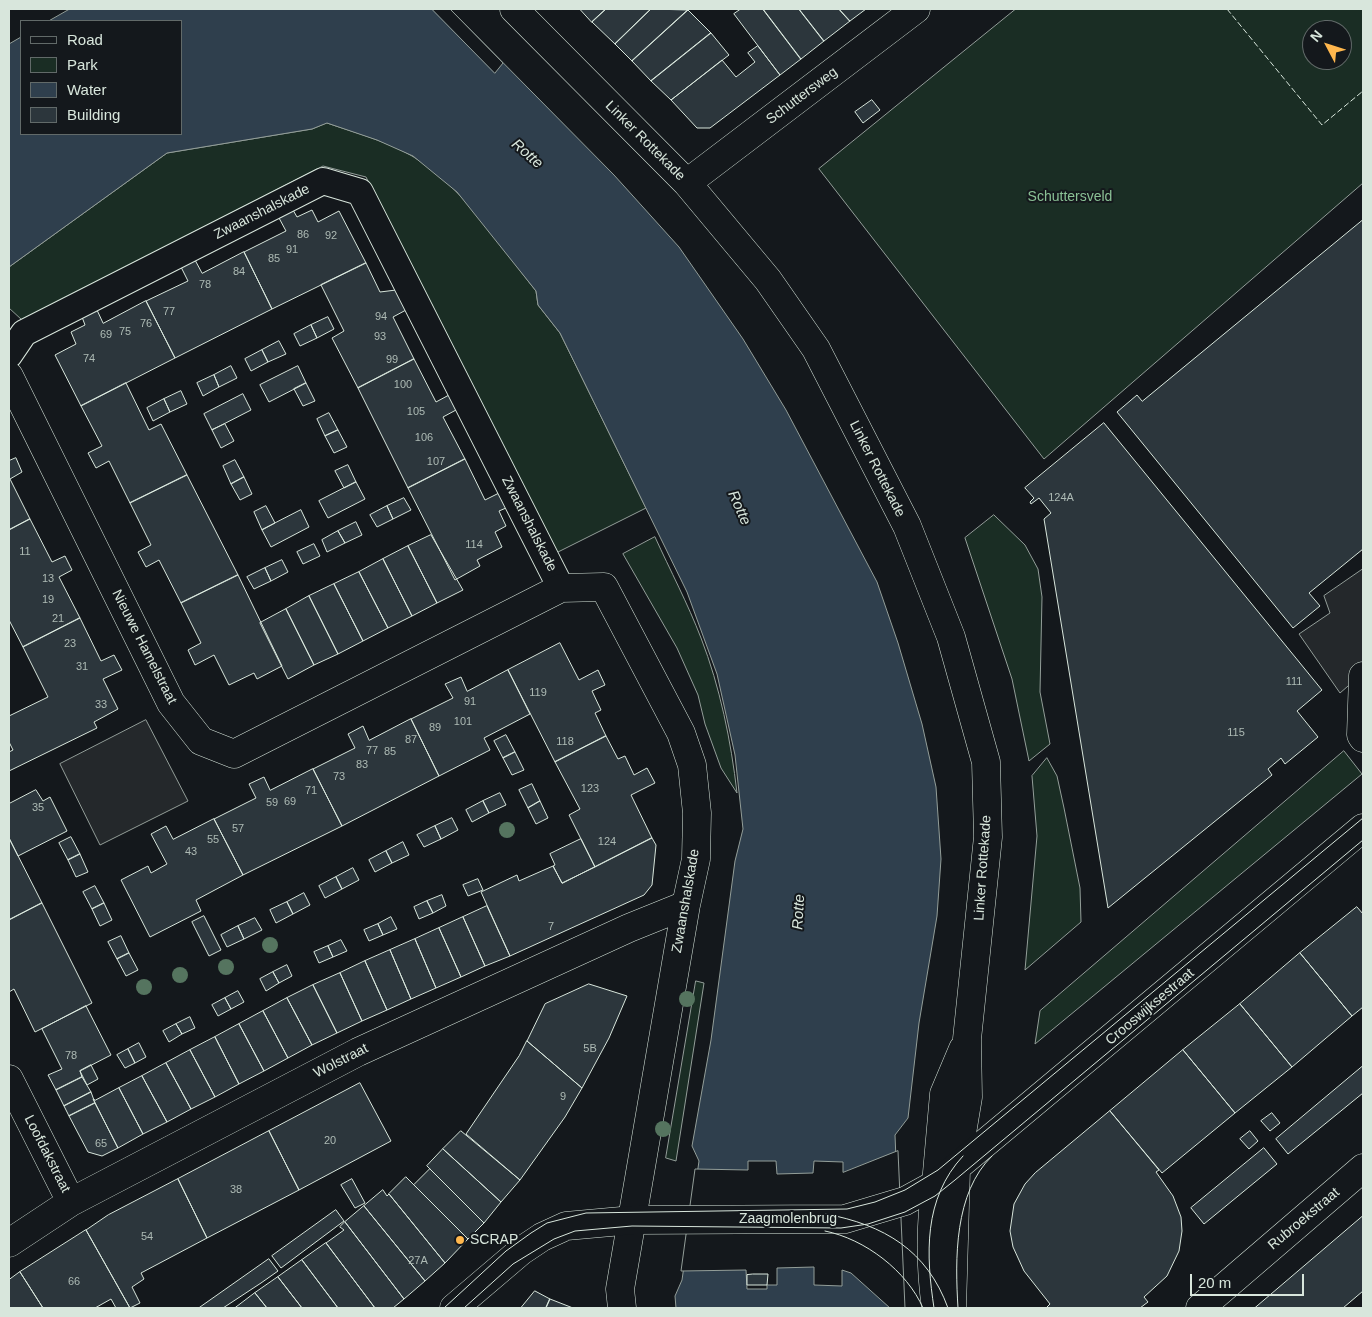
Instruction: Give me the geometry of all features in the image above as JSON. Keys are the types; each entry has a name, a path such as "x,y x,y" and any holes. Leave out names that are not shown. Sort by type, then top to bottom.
{"street":[{"name":"Linker Rottekade","path":"514,9 687,183 768,280 816,349 907,526 951,637 986,762 988,837 967,1039 944,1094 952,1308"},
{"name":"Schuttersweg","path":"687,183 916,9"},
{"name":"Zwaanshalskade","path":"9,355 24,334 323,180 360,192 561,588 604,587 681,733 692,765 697,813 696,859 686,905 620,1289 622,1308"},
{"name":"Nieuwe Hamelstraat","path":"9,376 171,703 201,741 234,754 561,588"},
{"path":"1363,676 1360,735 1363,738"},
{"name":"Crooswijksestraat","path":"946,1177 1363,828"},
{"name":"Wolstraat","path":"9,1243 71,1202 358,1052 629,928 686,905"},
{"name":"Loofdakstraat","path":"9,1079 71,1202"},
{"name":"Rubroekstraat","path":"1200,1308 1363,1168"},
{"name":"Linker Rottekade","path":"936,1308 932,1276 932,1218 946,1177"},
{"name":"Zaagmolenbrug","path":"454,1308 485,1279 542,1237 566,1226 633,1220 845,1219 905,1201 946,1177"}],"green space":[{"name":"Schuttersveld","path":"1016,9 1363,9 1363,183 1044,459 819,169"},
{"path":"327,123 381,142 412,156 448,184 480,218 536,291 538,305 560,333 646,508 556,553 366,177 323,166 22,320 9,308 9,267 167,153 312,129"},
{"path":"994,515 1025,545 1038,569 1042,597 1040,692 1050,744 1029,761 1012,679 965,538"},
{"path":"655,537 708,657 724,714 737,793 721,768 705,724 698,695 677,648 623,554"},
{"path":"1344,751 1362,774 1035,1044 1040,1011"},
{"path":"1047,758 1057,776 1064,808 1080,888 1081,922 1025,970 1037,836 1032,776"},
{"path":"696,981 704,983 676,1161 666,1158"}],"shaded area":[{"path":"1363,569 1363,673 1340,693 1299,634 1330,613 1324,596"},
{"path":"146,720 188,801 100,845 60,764"}],"water":[{"name":"Rotte","path":"70,9 450,9 614,175 679,247 743,339 786,410 877,582 898,643 922,724 936,787 941,859 937,916 919,1023 908,1118 895,1135 902,1308 676,1308 675,1296 682,1280 699,1161 692,1146 711,1040 735,861 743,829 735,755 717,674 687,592 560,333 538,305 536,291 457,192 413,156 377,140 327,123 312,129 167,153 9,267 9,44 20,38 20,135 182,135 182,20 51,20"}],"pier":[{"path":"432,9 450,9 503,63 495,73"},
{"path":"898,1151 905,1308 890,1308 851,1273 842,1270 842,1286 814,1285 814,1267 777,1268 777,1285 767,1285 767,1289 747,1289 746,1270 681,1271 695,1169 748,1170 748,1161 776,1161 777,1174 813,1173 814,1161 843,1162 843,1172"}],"building":[{"path":"580,9 606,9 592,22"},
{"path":"606,9 651,9 615,44 592,22"},
{"path":"651,9 688,10 632,61 615,44"},
{"path":"741,9 763,9 801,59 780,75 734,14"},
{"path":"763,9 799,9 824,41 801,59"},
{"path":"799,9 839,9 850,21 824,41"},
{"path":"839,9 866,9 850,21"},
{"path":"688,10 711,33 651,81 632,61"},
{"path":"711,33 729,55 671,100 651,81"},
{"path":"758,46 780,75 710,128 697,128 671,100 722,60 736,77 755,62 748,53"},
{"path":"872,100 880,110 863,123 855,112"},
{"path":"293,210 297,217 312,210 318,222 339,211 366,263 272,309 244,252 286,231 279,218"},
{"path":"1363,220 1363,549 1309,593 1320,606 1293,628 1117,412 1137,395 1142,401"},
{"path":"244,252 272,309 175,358 146,301 188,281 181,267 195,260 202,273"},
{"path":"366,263 380,292 396,290 406,310 393,317 414,359 358,388 332,338 344,331 321,285"},
{"path":"146,301 175,358 81,406 55,355 76,344 71,332 85,325 82,317 97,310 103,323"},
{"path":"328,317 334,329 317,338 311,325"},
{"path":"311,325 317,338 300,346 294,334"},
{"path":"279,341 286,354 268,362 262,350"},
{"path":"262,350 268,362 251,371 245,359"},
{"path":"414,359 436,402 449,395 456,410 443,417 465,459 408,488 358,388"},
{"path":"231,366 237,378 219,387 214,375"},
{"path":"298,366 306,383 269,402 260,385"},
{"path":"214,375 219,387 203,396 197,383"},
{"path":"126,383 149,430 161,424 187,475 130,503 109,461 96,468 88,453 102,446 81,406"},
{"path":"306,383 315,401 303,406 294,389"},
{"path":"181,391 187,404 170,412 164,399"},
{"path":"243,394 251,410 212,430 204,414"},
{"path":"164,399 170,412 153,421 147,408"},
{"path":"329,413 338,430 325,436 317,419"},
{"path":"1104,423 1322,690 1297,711 1318,737 1285,764 1281,758 1268,769 1272,775 1108,908 1044,519 1051,513 1039,498 1031,504 1030,502 1034,498 1025,488"},
{"path":"225,424 234,441 221,448 212,430"},
{"path":"338,430 347,447 334,453 325,436"},
{"path":"16,458 22,472 10,479 30,519 9,530 9,461"},
{"path":"465,459 485,500 499,493 506,508 499,511 506,526 495,532 502,547 477,560 480,566 455,580 408,488"},
{"path":"235,460 244,477 231,484 223,466"},
{"path":"348,465 356,482 344,488 335,471"},
{"path":"187,475 238,575 181,603 159,560 146,567 138,552 151,545 130,503"},
{"path":"244,477 252,494 240,500 231,484"},
{"path":"356,482 365,499 328,518 319,501"},
{"path":"404,498 411,510 393,519 387,506"},
{"path":"266,506 275,523 262,530 254,512"},
{"path":"387,506 393,519 377,527 370,515"},
{"path":"301,510 309,527 271,547 262,530"},
{"path":"30,519 52,562 65,556 72,570 59,577 80,618 23,647 9,620 9,530"},
{"path":"356,522 362,535 345,543 338,531"},
{"path":"338,531 345,543 327,552 322,540"},
{"path":"431,535 463,590 437,603 408,546"},
{"path":"314,544 320,556 303,564 297,552"},
{"path":"408,546 437,603 412,616 383,559"},
{"path":"383,559 412,616 388,628 359,572"},
{"path":"282,560 288,572 271,581 265,568"},
{"path":"265,568 271,581 254,589 247,577"},
{"path":"359,572 388,628 363,641 334,584"},
{"path":"238,575 282,666 257,679 254,673 229,685 214,655 195,665 188,650 201,643 181,603"},
{"path":"334,584 363,641 338,654 309,596"},
{"path":"309,596 338,654 314,665 286,609"},
{"path":"286,609 314,665 288,679 260,623"},
{"path":"80,618 101,661 114,655 122,670 103,679 118,709 94,722 97,728 9,771 9,752 13,750 9,742 9,716 48,697 23,647"},
{"path":"560,643 579,680 598,670 605,685 592,691 601,710 595,713 606,736 555,762 508,670"},
{"path":"508,670 530,714 484,738 490,750 439,776 411,719 453,698 445,684 461,677 467,691"},
{"path":"411,719 439,776 342,826 313,769 355,748 348,734 363,726 369,740"},
{"path":"506,735 515,752 503,758 494,741"},
{"path":"606,736 618,759 625,756 634,775 647,768 655,783 631,795 652,838 595,867 569,815 580,809 555,762"},
{"path":"515,752 524,770 512,775 503,758"},
{"path":"313,769 342,826 243,875 214,819 256,798 249,784 264,777 270,790"},
{"path":"532,784 540,801 528,808 519,790"},
{"path":"36,790 43,801 50,797 67,831 18,856 9,838 9,804"},
{"path":"500,793 506,805 489,813 483,801"},
{"path":"483,801 489,813 472,822 466,810"},
{"path":"540,801 548,818 536,824 528,808"},
{"path":"452,818 458,830 441,839 435,826"},
{"path":"214,819 243,875 196,900 201,911 150,937 121,880 148,866 151,873 167,864 151,834 166,826 173,839"},
{"path":"435,826 441,839 424,847 417,835"},
{"path":"71,837 80,854 68,860 59,843"},
{"path":"9,838 42,903 9,920"},
{"path":"652,838 656,845 652,885 644,895 510,956 481,892 517,875 519,881 553,866 562,883"},
{"path":"581,839 595,867 562,883 553,866 555,865 550,854"},
{"path":"403,842 409,855 392,863 386,851"},
{"path":"386,851 392,863 375,872 369,860"},
{"path":"80,854 88,872 76,877 68,860"},
{"path":"353,868 359,880 342,889 336,877"},
{"path":"336,877 342,889 325,898 319,886"},
{"path":"478,879 483,890 468,896 463,885"},
{"path":"95,886 104,903 92,909 83,892"},
{"path":"304,893 310,905 293,914 287,902"},
{"path":"442,895 446,906 433,913 427,901"},
{"path":"427,901 433,913 419,919 414,907"},
{"path":"287,902 293,914 276,923 270,910"},
{"path":"42,903 92,1003 35,1032 14,989 9,992 9,920"},
{"path":"104,903 112,920 100,926 92,909"},
{"path":"487,906 510,956 485,966 463,917"},
{"path":"1357,907 1363,914 1363,1007 1352,1016 1300,953"},
{"path":"204,916 221,950 209,956 192,922"},
{"path":"391,917 397,929 383,935 378,924"},
{"path":"463,917 485,966 461,977 439,928"},
{"path":"255,918 262,930 244,939 238,926"},
{"path":"378,924 383,935 369,941 364,930"},
{"path":"238,926 244,939 227,947 221,935"},
{"path":"439,928 461,977 436,988 415,939"},
{"path":"121,936 129,953 117,959 108,942"},
{"path":"415,939 436,988 411,999 390,950"},
{"path":"341,940 347,951 333,957 328,946"},
{"path":"328,946 333,957 319,963 314,952"},
{"path":"390,950 411,999 387,1010 365,961"},
{"path":"129,953 138,970 126,976 117,959"},
{"path":"1300,953 1352,1016 1292,1067 1240,1004"},
{"path":"365,961 387,1010 362,1021 340,973"},
{"path":"287,965 292,976 279,983 273,972"},
{"path":"273,972 279,983 266,991 260,979"},
{"path":"340,973 362,1021 337,1033 313,985"},
{"path":"589,984 627,996 609,1038 582,1088 527,1041 545,1004"},
{"path":"313,985 337,1033 312,1045 287,998"},
{"path":"238,991 244,1002 231,1009 225,998"},
{"path":"225,998 231,1009 218,1016 212,1005"},
{"path":"287,998 312,1045 288,1058 263,1011"},
{"path":"1240,1004 1292,1067 1235,1113 1183,1050"},
{"path":"86,1006 111,1055 80,1071 82,1077 56,1090 48,1075 62,1069 42,1029"},
{"path":"263,1011 288,1058 264,1071 239,1024"},
{"path":"190,1017 195,1028 182,1034 176,1024"},
{"path":"176,1024 182,1034 169,1042 163,1031"},
{"path":"239,1024 264,1071 239,1084 215,1037"},
{"path":"215,1037 239,1084 215,1097 190,1050"},
{"path":"527,1041 582,1088 565,1117 520,1180 466,1134 519,1056"},
{"path":"139,1043 146,1057 135,1063 128,1049"},
{"path":"128,1049 135,1063 125,1068 117,1055"},
{"path":"190,1050 215,1097 191,1109 166,1063"},
{"path":"1183,1050 1235,1113 1162,1173 1110,1111"},
{"path":"166,1063 191,1109 167,1122 142,1076"},
{"path":"91,1065 98,1079 87,1085 80,1071"},
{"path":"1363,1066 1363,1093 1288,1154 1276,1139"},
{"path":"142,1076 167,1122 143,1134 119,1088"},
{"path":"82,1077 91,1092 64,1106 56,1090"},
{"path":"360,1083 391,1141 299,1190 269,1131"},
{"path":"119,1088 143,1134 118,1148 93,1099 95,1100"},
{"path":"91,1092 95,1103 69,1116 64,1106"},
{"path":"95,1103 118,1148 102,1156 88,1152 69,1116"},
{"path":"1110,1111 1159,1170 1156,1172 1173,1196 1181,1217 1182,1231 1179,1251 1167,1276 1144,1297 1148,1302 1140,1308 1046,1308 1050,1304 1024,1271 1013,1247 1010,1231 1014,1204 1025,1184 1035,1173"},
{"path":"1272,1113 1280,1123 1270,1131 1261,1121"},
{"path":"269,1131 299,1190 207,1238 178,1179"},
{"path":"461,1131 520,1180 501,1202 443,1149"},
{"path":"1250,1131 1258,1141 1249,1149 1240,1139"},
{"path":"1264,1148 1277,1164 1204,1224 1191,1208"},
{"path":"443,1149 501,1202 484,1223 427,1166"},
{"path":"430,1169 484,1223 468,1239 414,1185"},
{"path":"406,1177 468,1239 445,1263 389,1194"},
{"path":"178,1179 207,1238 141,1273 144,1279 132,1287 140,1303 130,1308 86,1230 108,1215"},
{"path":"352,1179 365,1203 355,1208 341,1185"},
{"path":"383,1190 387,1196 389,1194 445,1263 425,1281 364,1206"},
{"path":"364,1206 425,1281 404,1299 345,1222"},
{"path":"336,1210 344,1221 281,1268 272,1256"},
{"path":"1363,1216 1363,1291 1343,1308 1255,1308"},
{"path":"345,1222 404,1299 393,1308 375,1308 326,1243 344,1230 340,1227"},
{"path":"86,1230 130,1308 116,1308 111,1299 95,1308 43,1308 20,1272"},
{"path":"326,1243 375,1308 338,1308 302,1260"},
{"path":"269,1259 278,1271 261,1283 223,1308 199,1308"},
{"path":"302,1260 338,1308 302,1308 278,1277"},
{"path":"20,1272 43,1308 9,1308 9,1280"},
{"path":"768,1274 767,1285 747,1285 747,1275"},
{"path":"278,1277 302,1308 267,1308 255,1293"},
{"path":"535,1291 550,1299 546,1308 521,1308"},
{"path":"255,1293 267,1308 235,1308"},
{"path":"550,1299 573,1308 546,1308"}],"tram line":[{"path":"444,1308 506,1251 531,1233 547,1223 586,1213 847,1209 875,1202 905,1190 938,1170 1363,818"},
{"path":"464,1308 513,1264 554,1239 575,1231 632,1226 841,1228 868,1224 905,1212 935,1196 955,1180 1363,840"},
{"path":"934,1308 931,1288 930,1228 940,1190 963,1156"},
{"path":"958,1308 957,1248 964,1207 970,1188 992,1156"},
{"path":"826,1214 867,1225 901,1243 928,1270 948,1308"},
{"path":"825,1231 855,1241 896,1269 907,1281 923,1308"}],"fence":[{"path":"1227,9 1322,125 1363,91"}],"place":[{"name":"SCRAP","path":"460,1240"}]}
